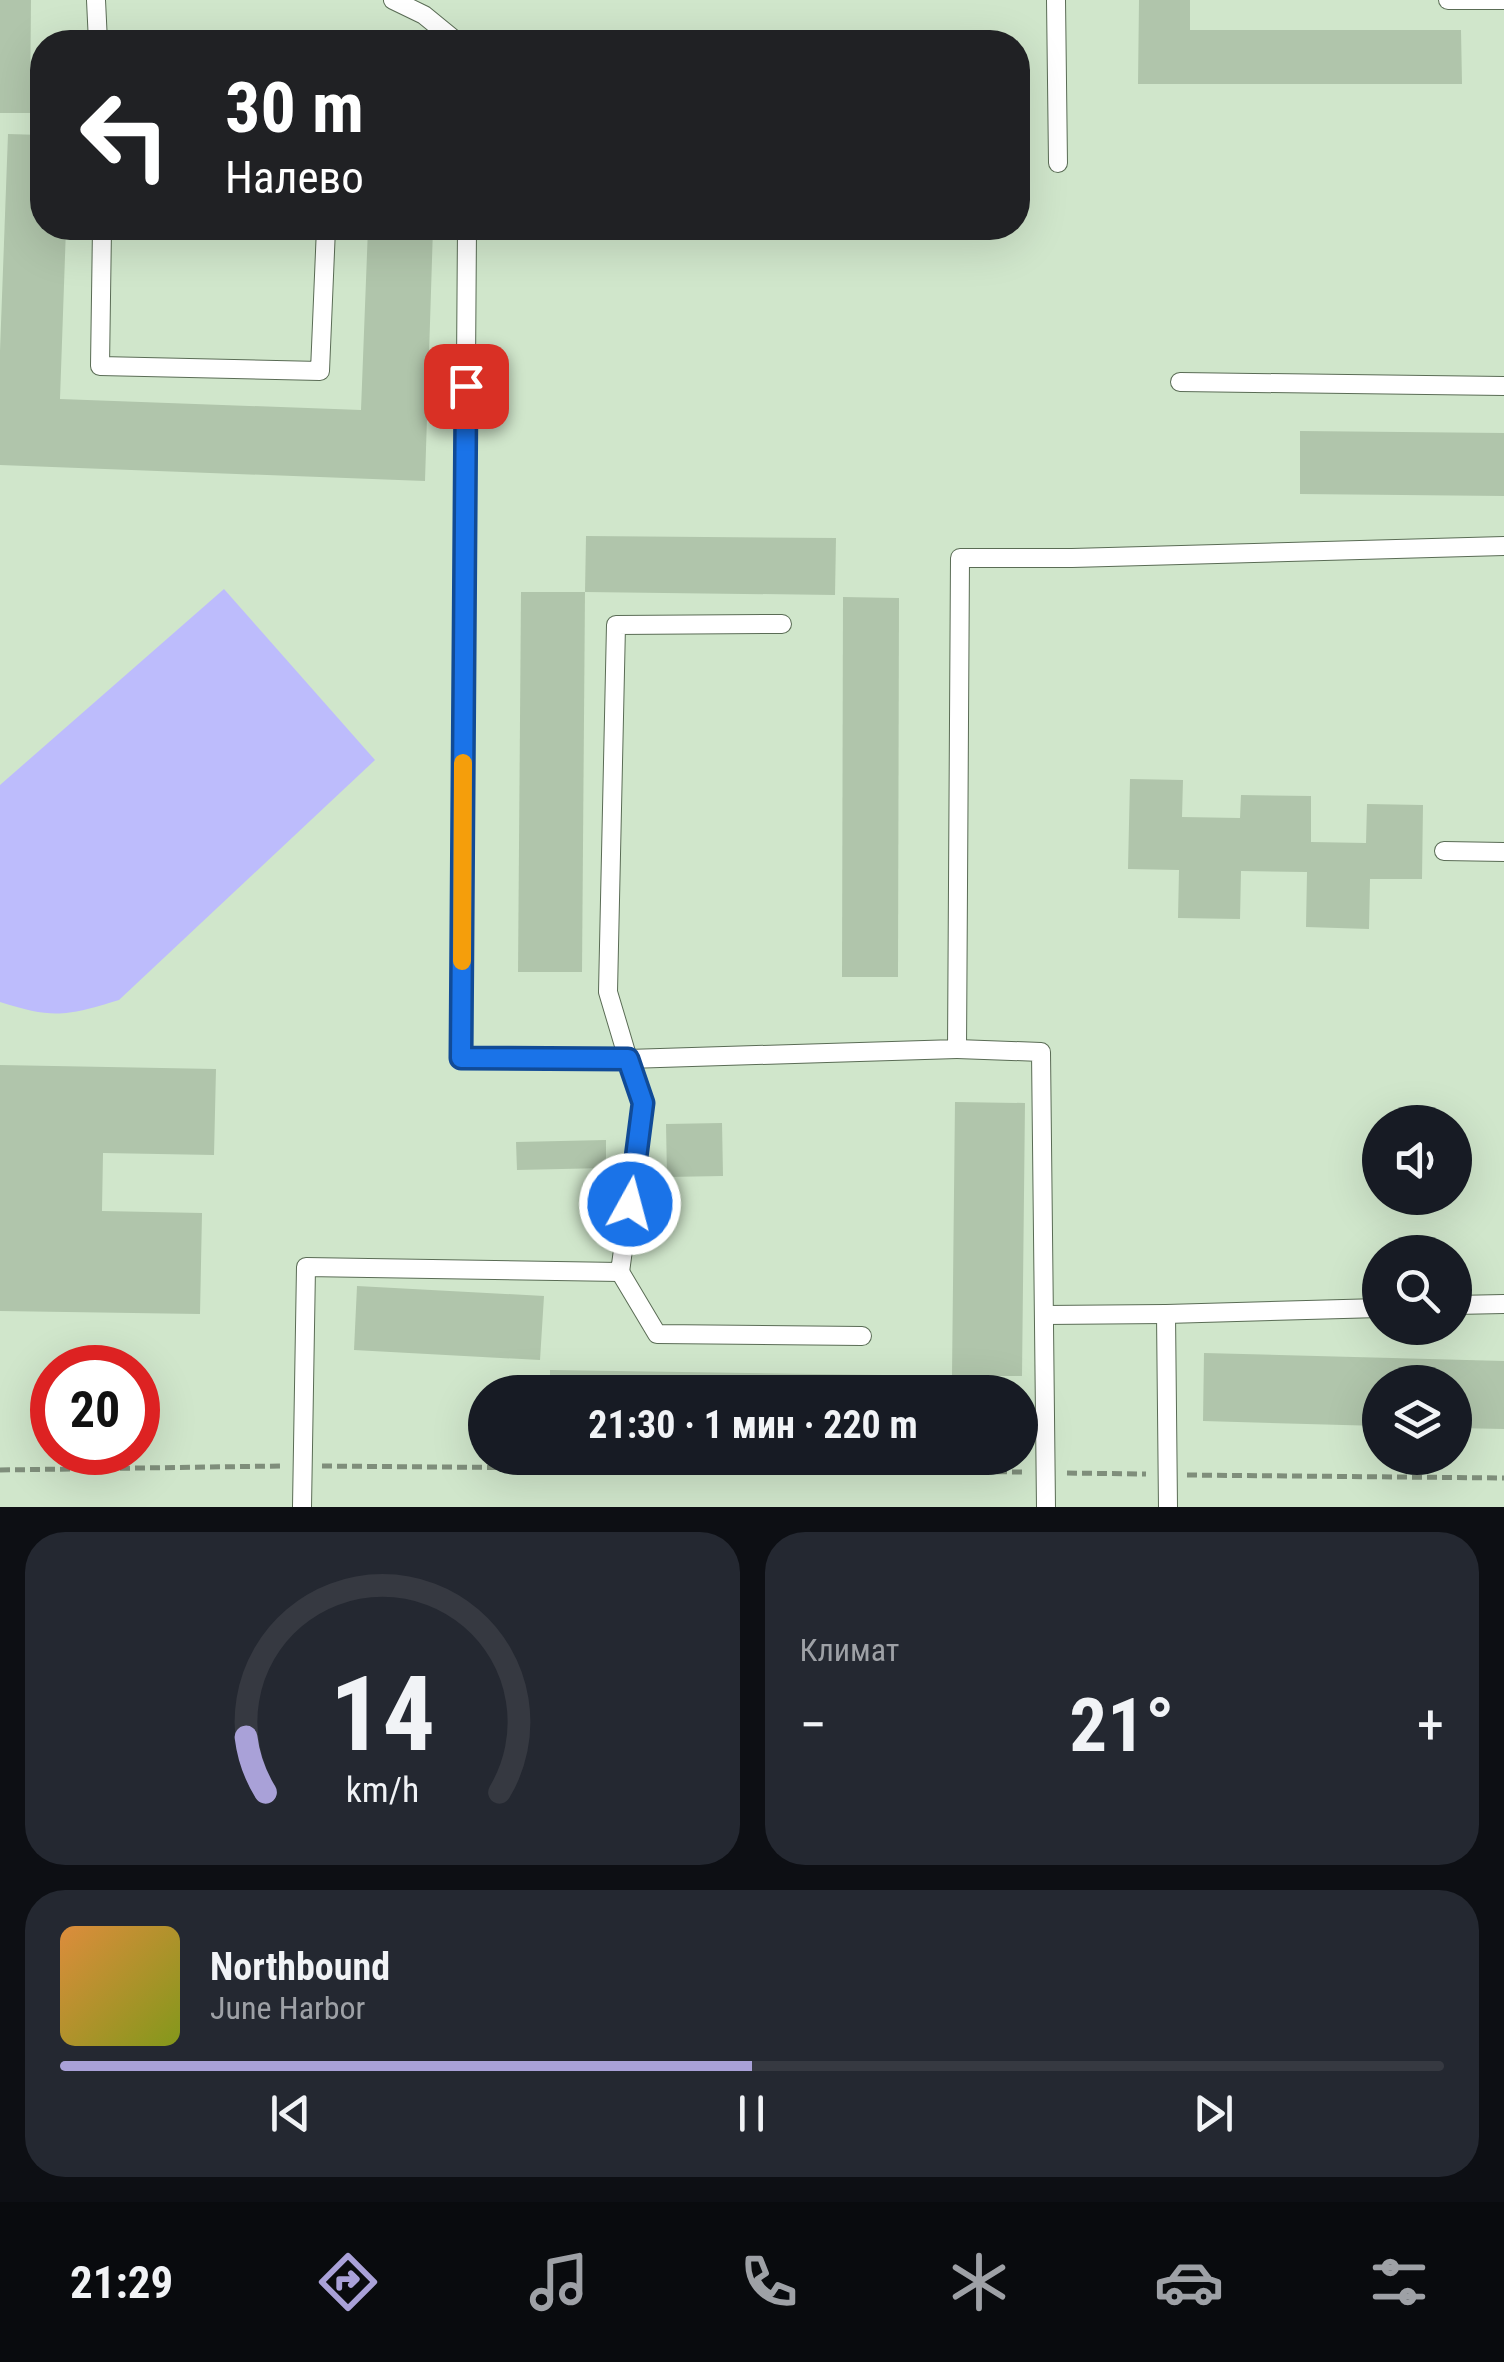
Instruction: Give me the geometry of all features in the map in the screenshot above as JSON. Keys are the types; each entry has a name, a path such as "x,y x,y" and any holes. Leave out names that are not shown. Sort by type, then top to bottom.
{"lane":[{"path":"96,0 97,30"},
{"path":"393,0 424,14 443,30"},
{"path":"1056,0 1058,162"},
{"path":"1448,0 1504,0"},
{"path":"102,240 100,366 320,371 325,240"},
{"path":"467,240 461,1058 628,1059 956,1049 1041,1052 1046,1507"},
{"path":"1180,382 1504,386"},
{"path":"956,1049 960,558 1504,546"},
{"path":"782,624 616,625 608,992 643,1103 620,1272 657,1334 862,1336"},
{"path":"1444,852 1504,852"},
{"path":"302,1507 306,1268 620,1272"},
{"path":"1472,1305 1504,1304"},
{"path":"1044,1315 1362,1309"},
{"path":"1166,1314 1168,1507"}],"path":[{"path":"0,1470 302,1466 1504,1478"}],"shaded area":[{"path":"224,589 375,760 119,1000 60,1013 0,1002 0,785"}],"building":[{"path":"0,0 31,0 30,113 0,113"},
{"path":"1139,0 1190,0 1190,30 1461,30 1462,84 1138,84"},
{"path":"8,134 30,135 30,240 66,240 60,399 361,410 368,240 433,240 425,481 0,465"},
{"path":"1300,431 1504,433 1504,496 1300,494"},
{"path":"586,536 836,538 835,595 585,592"},
{"path":"521,592 585,592 582,972 518,972"},
{"path":"843,597 899,598 898,977 842,977"},
{"path":"1130,779 1183,780 1182,817 1240,818 1241,795 1311,796 1311,842 1366,843 1367,804 1423,805 1422,879 1370,879 1369,929 1306,927 1307,872 1241,871 1240,919 1178,918 1179,870 1128,869"},
{"path":"0,1065 216,1069 214,1155 103,1153 102,1211 202,1213 200,1314 0,1311"},
{"path":"955,1102 1025,1103 1022,1375 952,1375"},
{"path":"722,1123 723,1176 667,1177 666,1124"},
{"path":"606,1140 606,1168 517,1170 516,1142"},
{"path":"357,1286 544,1296 540,1360 354,1350"},
{"path":"1204,1353 1504,1361 1504,1429 1472,1428 1472,1365 1362,1365 1362,1425 1203,1421"},
{"path":"550,1370 885,1375 550,1375"}],"slow traffic":[{"path":"462,961 463,763"}],"route":[{"path":"466,386 461,1058 628,1059 643,1103 630,1204"}]}
